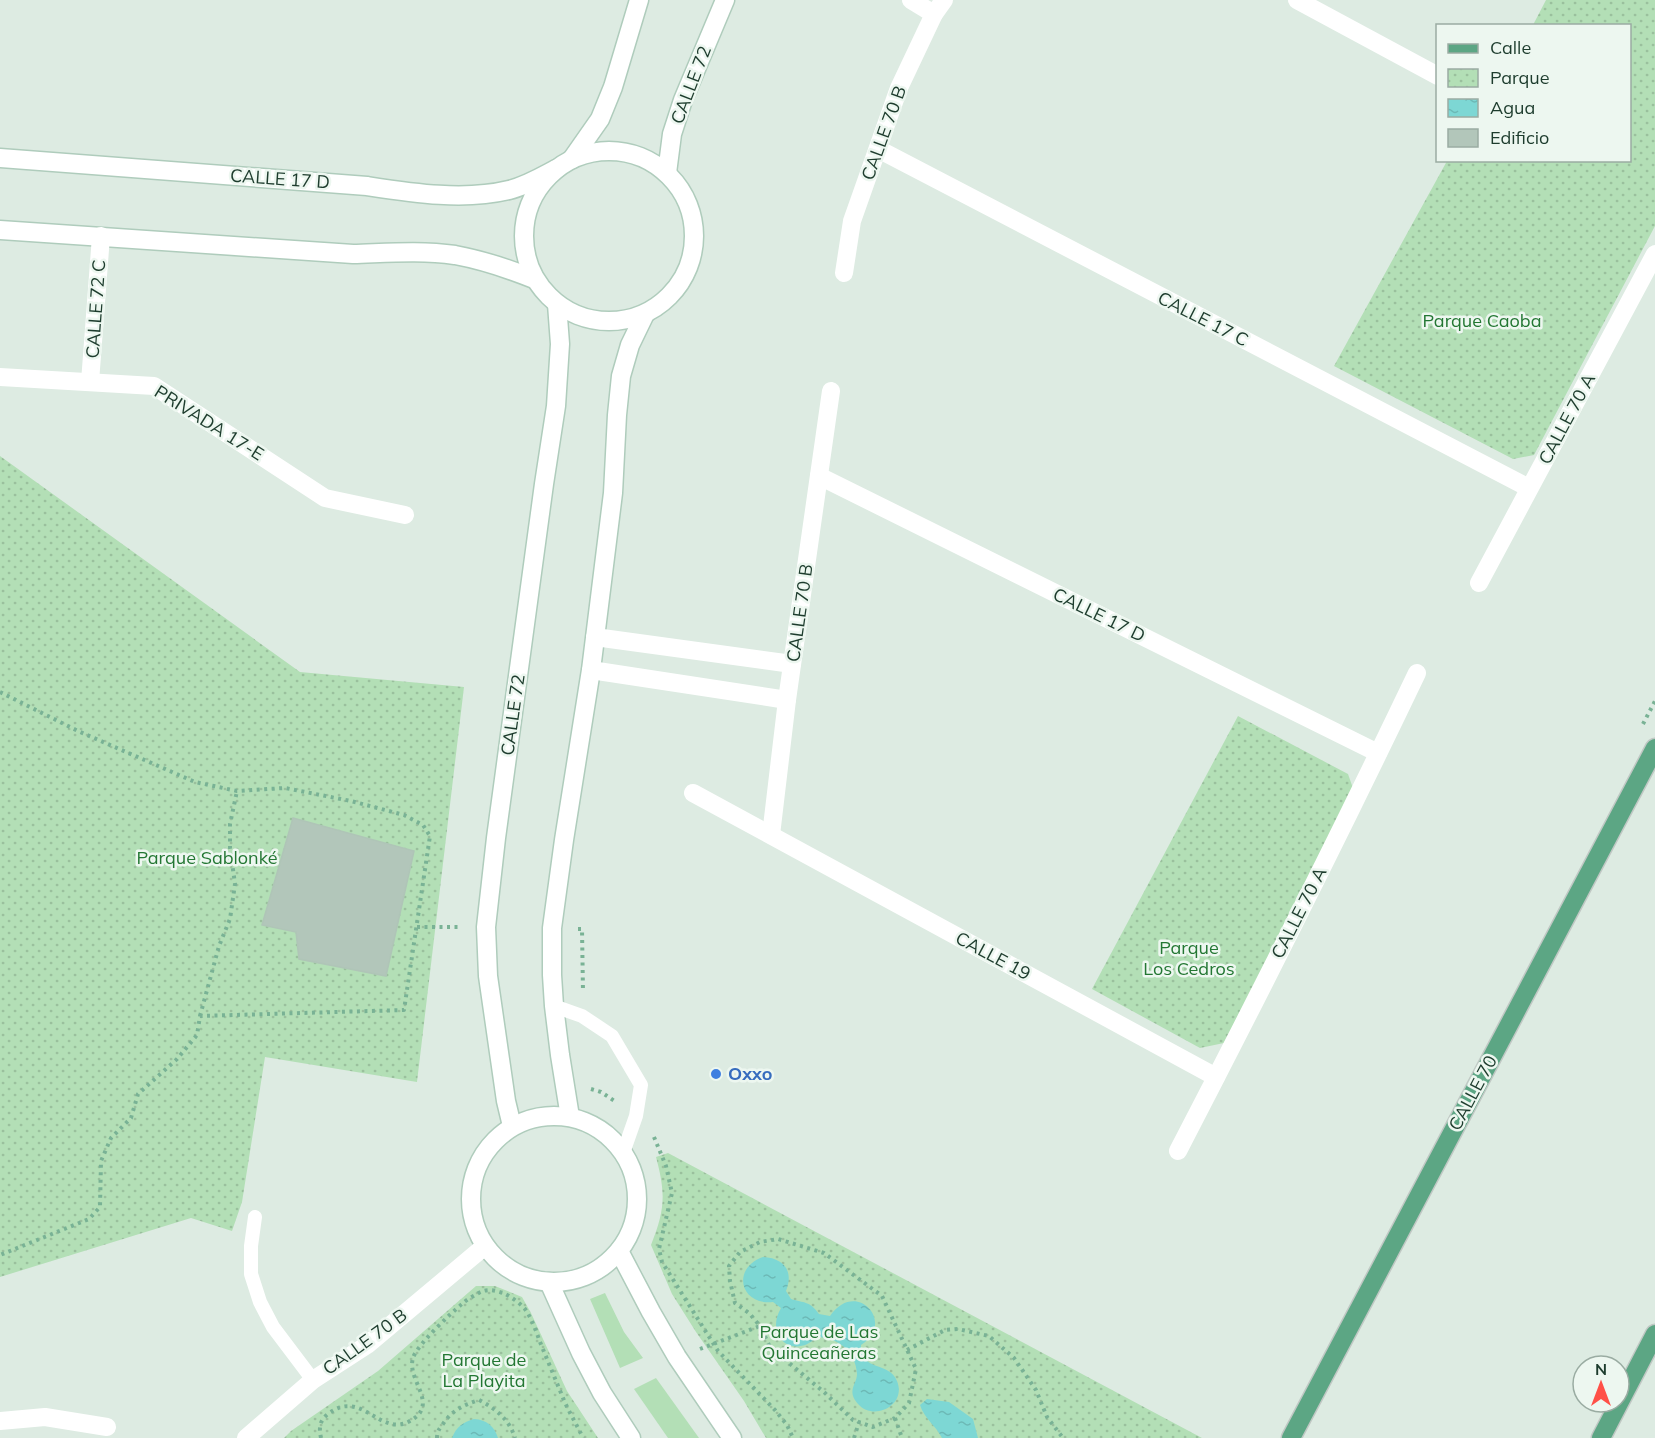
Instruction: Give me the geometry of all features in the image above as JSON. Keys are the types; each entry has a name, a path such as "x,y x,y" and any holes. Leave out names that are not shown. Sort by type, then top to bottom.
{"main road":[{"name":"CALLE 70","path":"1292,1438 1655,748"},
{"path":"1601,1438 1655,1334"}],"street":[{"path":"572,159 600,119 613,87 639,0"},
{"name":"CALLE 72","path":"667,173 672,134 683,100 725,0"},
{"path":"911,0 939,7"},
{"path":"1297,0 1436,75"},
{"name":"CALLE 70 B","path":"844,273 852,221 899,88 939,7"},
{"name":"CALLE 17 C","path":"878,149 1529,488"},
{"path":"612,151 632,154 650,161 667,173 681,189 690,208 695,228 694,249 688,269 678,288 664,303 645,314 626,321 601,322 577,316 556,304 534,279 523,240 525,220 531,201 541,184 572,159 592,153 612,151"},
{"name":"CALLE 17 D","path":"0,158 367,186 403,192 450,195 482,195 510,190 556,170"},
{"path":"0,230 353,254 407,252 453,255 534,279"},
{"name":"CALLE 72 C","path":"90,382 101,236"},
{"name":"CALLE 70 A","path":"1479,583 1655,254"},
{"name":"CALLE 72","path":"512,1126 492,1008 486,927 502,790 556,406 560,344 556,304"},
{"path":"570,1117 554,1006 552,928 591,670 613,493 621,376 630,345 645,314"},
{"name":"PRIVADA 17-E","path":"0,377 154,386 325,498 405,514"},
{"name":"CALLE 70 B","path":"771,835 787,700 831,391"},
{"name":"CALLE 17 D","path":"819,476 1378,753"},
{"path":"595,637 792,664"},
{"path":"591,670 787,700"},
{"name":"CALLE 70 A","path":"1178,1151 1417,673"},
{"name":"CALLE 19","path":"693,793 1216,1077"},
{"path":"540,1117 570,1117 588,1123 605,1133 623,1153 635,1179 638,1198 636,1217 630,1234 620,1251 605,1265 588,1275 569,1281 549,1282 531,1279 513,1272 484,1246 471,1215 472,1180 477,1164 486,1150 512,1126 540,1117"},
{"name":"CALLE 70 B","path":"246,1438 313,1380 367,1345 484,1246"},
{"path":"620,1251 677,1357 732,1438"},
{"path":"549,1282 602,1393 631,1438"},
{"path":"0,1421 45,1416 107,1427"}],"lane":[{"path":"554,1006 582,1016 612,1036 641,1085 636,1116 623,1153"},
{"path":"255,1217 251,1246 251,1274 260,1302 273,1327 313,1380"}],"path":[{"path":"0,692 78,731 195,782 237,790 285,788 351,801 404,815 423,825 430,836 404,1010 200,1016"},
{"path":"0,1255 90,1219 100,1207 101,1161 111,1138 130,1118 138,1094 177,1059 197,1035 219,946 230,919 234,884 230,824 237,790"},
{"path":"417,927 460,927"},
{"path":"601,1092 644,1121 666,1166 672,1193 659,1249 662,1262 718,1351 775,1410 787,1425 793,1438"},
{"path":"778,1239 824,1253 882,1296 916,1369 909,1403 895,1418 873,1427 853,1420 770,1347 760,1326 749,1313 735,1303 729,1266 740,1252 760,1242 778,1239"},
{"path":"321,1438 319,1427 323,1418 333,1410 344,1406 360,1407 391,1425 404,1424 416,1418 423,1400 413,1370 412,1359 419,1348 463,1302 481,1291 493,1290 507,1295 524,1308 533,1323 562,1396 583,1438"},
{"path":"677,1357 760,1326"},
{"path":"907,1350 945,1330 958,1329 989,1336 1014,1358 1036,1389 1047,1416 1063,1438"},
{"path":"437,1438 437,1433 448,1415 463,1405 479,1400 504,1417 515,1438"},
{"path":"895,1418 902,1438"},
{"path":"854,1438 859,1422"}],"green space":[{"name":"Parque Caoba","path":"1546,0 1655,0 1655,226 1534,455 1513,459 1334,366 1446,162 1631,162 1631,24 1534,24"},
{"name":"Parque Sablonké","path":"0,456 300,672 464,687 417,1082 265,1057 242,1202 232,1231 191,1218 0,1277"},
{"name":"Parque Los Cedros","path":"1238,716 1348,774 1355,794 1224,1043 1200,1048 1092,989"},
{"name":"Parque de Las Quinceañeras","path":"668,1153 1202,1438 766,1438 744,1401 672,1294 651,1245 659,1222 663,1192 656,1157"},
{"name":"Parque de La Playita","path":"476,1286 495,1286 522,1297 567,1391 598,1438 284,1438 378,1371"},
{"path":"605,1293 624,1332 643,1358 620,1368 590,1299"},
{"path":"656,1378 699,1438 668,1438 634,1389"}],"water":[{"path":"763,1257 777,1260 785,1267 789,1277 786,1291 791,1299 810,1305 819,1314 830,1316 840,1305 851,1301 869,1308 874,1316 875,1326 871,1336 861,1345 862,1353 870,1363 888,1371 897,1381 899,1390 893,1404 880,1411 872,1411 858,1404 852,1391 857,1378 856,1366 849,1353 839,1343 817,1337 808,1344 799,1346 791,1346 784,1342 776,1328 781,1308 773,1302 762,1302 753,1298 744,1285 743,1277 746,1269"},
{"path":"927,1399 949,1402 973,1419 978,1438 942,1438 920,1405"},
{"path":"474,1419 489,1424 498,1438 452,1438 460,1426"}],"building":[{"path":"293,818 414,851 386,976 299,959 296,932 262,925"}],"place":[{"name":"Oxxo","path":"716,1074"}]}
